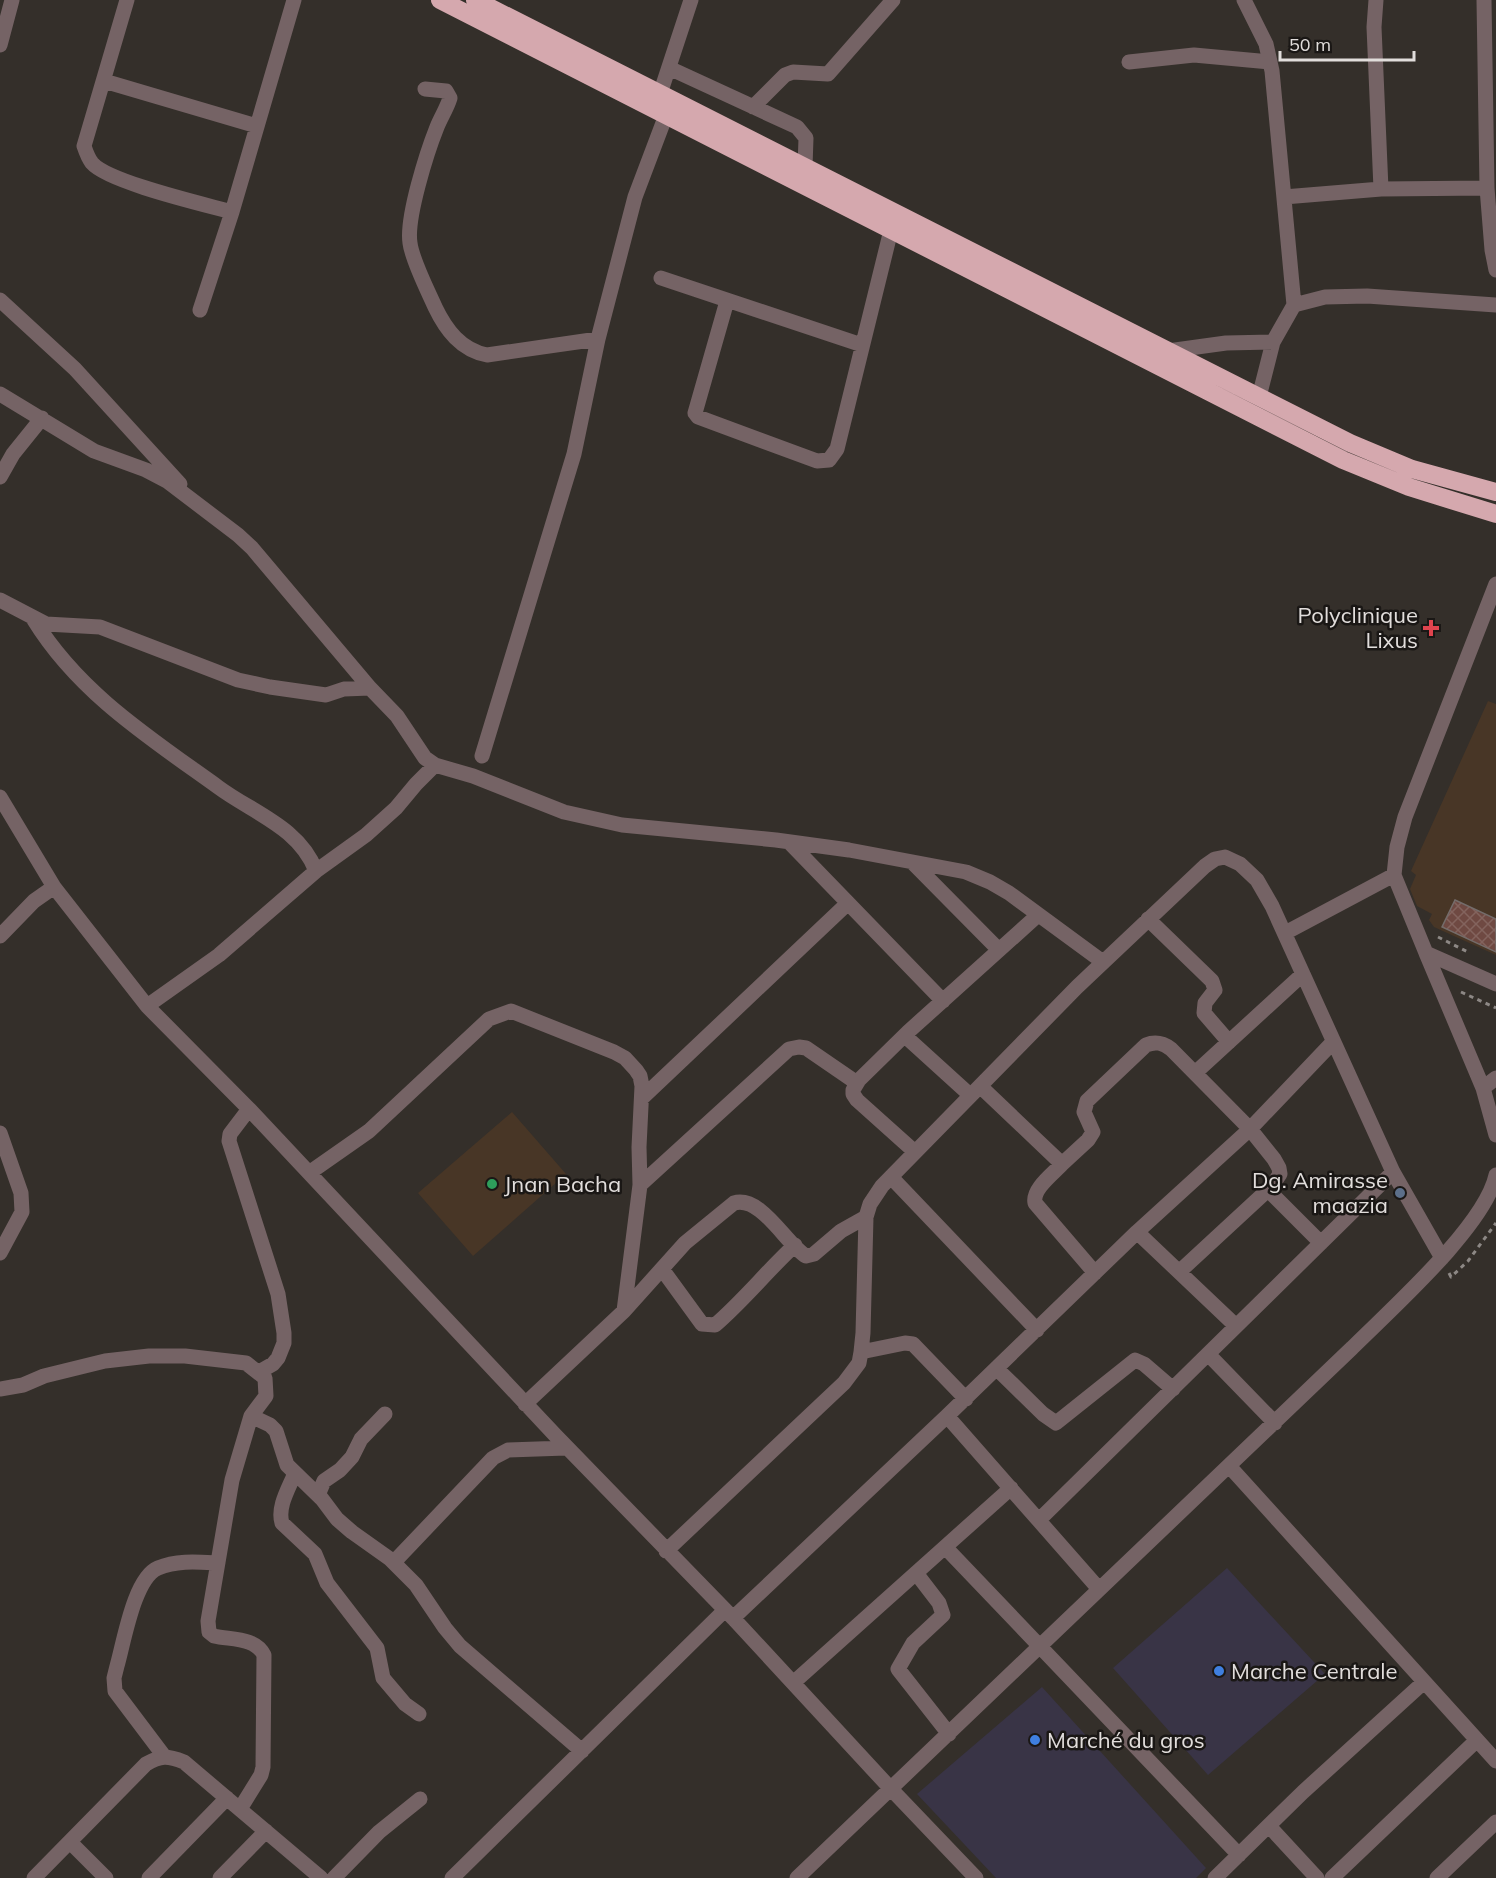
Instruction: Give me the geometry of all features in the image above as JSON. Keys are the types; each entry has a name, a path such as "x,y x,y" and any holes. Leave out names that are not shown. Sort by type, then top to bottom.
{"highway":[{"path":"440,0 1343,460 1409,487 1496,514"},
{"path":"475,0 1381,457 1445,479 1496,492"}],"street":[{"path":"0,45 12,0"},
{"path":"127,0 84,146 93,164 114,178 232,212"},
{"path":"200,310 232,212 294,0"},
{"path":"660,94 691,0"},
{"path":"753,106 785,75 793,72 828,74 893,0"},
{"path":"1244,0 1266,44 1270,62 1293,305 1273,342 1259,397"},
{"path":"1376,0 1374,27 1381,189"},
{"path":"1484,0 1488,189 1496,270"},
{"path":"1129,62 1194,55 1270,62"},
{"path":"669,68 797,127 806,138 805,167"},
{"path":"104,81 257,126"},
{"path":"425,89 446,91 450,98 426,159 409,242 414,260 446,326 464,347 475,353 487,355 598,339"},
{"path":"482,756 574,454 598,339 635,197 666,115"},
{"path":"1284,197 1381,189 1488,189"},
{"path":"727,301 695,413 698,417 817,461 829,460 837,449 891,230"},
{"path":"661,279 862,345"},
{"path":"1293,305 1325,297 1367,297 1496,305"},
{"path":"0,300 75,369 196,502"},
{"path":"1168,351 1226,343 1273,342"},
{"path":"0,394 94,450 146,470 196,502 238,535 252,548 370,688 397,716 424,758 435,765 473,776 564,812 622,825 849,850 966,872 1009,893 1103,962"},
{"path":"0,477 13,454 42,418"},
{"path":"1496,584 1405,817 1397,847 1394,875 1483,1088 1496,1135"},
{"path":"0,600 34,620 46,624 100,627 238,680 326,695 344,689 370,688"},
{"path":"34,620 59,656 107,705 221,789 270,818 290,833 304,849 316,871"},
{"path":"147,1006 219,956 316,871 381,823 435,765"},
{"path":"0,797 54,886 147,1006 249,1109 525,1404 729,1614 976,1878"},
{"path":"789,842 943,1001"},
{"path":"666,1551 844,1383 859,1363 864,1322 866,1217 870,1204 891,1177 1103,962 1215,859 1225,857 1240,864 1257,880 1285,933 1393,1173 1442,1258"},
{"path":"912,862 999,950"},
{"path":"1285,933 1394,875"},
{"path":"0,936 34,901 54,886"},
{"path":"642,1098 848,903"},
{"path":"915,1152 857,1100 853,1094 857,1083 1038,915"},
{"path":"1148,920 1212,981 1215,990 1205,1003 1204,1013 1229,1041"},
{"path":"1426,952 1496,984"},
{"path":"1195,1073 1303,974"},
{"path":"309,1173 369,1131 489,1019 511,1011 614,1052 625,1058 640,1076 642,1086 640,1185 624,1311"},
{"path":"905,1036 975,1090 1062,1164"},
{"path":"1095,1273 1034,1199 1037,1192 1088,1140 1093,1132 1084,1112 1087,1101 1146,1045 1155,1042 1166,1045 1195,1073 1250,1129 1279,1168 1279,1177 1268,1190 1179,1272"},
{"path":"452,1878 582,1751 729,1614 966,1399 1137,1232 1250,1129 1333,1042"},
{"path":"640,1185 789,1049 806,1048 857,1083"},
{"path":"1483,1088 1496,1078"},
{"path":"249,1109 230,1134 228,1141 278,1294 284,1333 284,1343 278,1358 273,1364 259,1372"},
{"path":"0,1133 21,1193 22,1212 0,1253"},
{"path":"1040,1519 1393,1173"},
{"path":"797,1878 1230,1467 1442,1258 1471,1223 1494,1184 1496,1175"},
{"path":"891,1177 1037,1330"},
{"path":"1268,1190 1321,1243"},
{"path":"525,1404 624,1311 685,1243 734,1203 740,1201 753,1206 803,1253 810,1255 841,1230 866,1217"},
{"path":"1137,1232 1236,1326"},
{"path":"662,1269 702,1324 714,1325 732,1311 795,1245"},
{"path":"861,1352 904,1342 914,1344 966,1399"},
{"path":"1209,1354 1275,1423"},
{"path":"0,1389 23,1385 52,1374 105,1361 149,1356 224,1359 246,1363 265,1378 266,1396 251,1416 232,1480 208,1620 209,1632 255,1645 263,1651 265,1661 263,1767 261,1775 240,1809"},
{"path":"997,1369 1043,1414 1056,1423 1135,1359 1173,1389"},
{"path":"318,1494 324,1481 340,1470 352,1457 361,1439 385,1414"},
{"path":"251,1416 270,1425 276,1431 287,1465 318,1494 337,1519 394,1562 416,1586 460,1646 582,1751"},
{"path":"947,1416 1040,1519 1099,1589"},
{"path":"394,1562 493,1458 508,1450 567,1448"},
{"path":"1230,1467 1496,1760"},
{"path":"295,1473 282,1504 280,1518 282,1523 315,1554 327,1583 378,1648 383,1678 405,1704 419,1714"},
{"path":"793,1683 1011,1488"},
{"path":"945,1547 1239,1855"},
{"path":"164,1756 115,1691 114,1678 117,1666 139,1590 146,1578 155,1569 180,1562 218,1563"},
{"path":"916,1573 939,1603 942,1615 913,1643 897,1669 949,1734"},
{"path":"1215,1878 1424,1682"},
{"path":"1332,1878 1477,1740"},
{"path":"34,1878 146,1764 157,1757 164,1756 184,1762 321,1878"},
{"path":"149,1878 227,1798"},
{"path":"334,1878 379,1832 420,1799"},
{"path":"1437,1878 1496,1822"},
{"path":"1269,1826 1317,1878"},
{"path":"220,1878 266,1831"},
{"path":"70,1842 106,1878"}],"path":[{"path":"1414,926 1476,956"}],"shaded area":[{"path":"1488,701 1496,704 1496,955 1434,927 1429,920 1432,914 1417,906 1410,889 1416,875 1411,871"},
{"name":"Jnan Bacha","path":"512,1112 566,1174 473,1256 418,1193"},
{"name":"Marche Centrale","path":"1227,1568 1325,1674 1208,1775 1113,1668"},
{"name":"Marché du gros","path":"1042,1687 1206,1868 1196,1878 996,1878 917,1794"}],"building":[{"path":"1455,900 1496,919 1496,952 1442,927"}],"place":[{"name":"Polyclinique Lixus","path":"1431,628"},
{"name":"Jnan Bacha","path":"492,1184"},
{"name":"Dg. Amirasse maazia","path":"1400,1193"},
{"name":"Marche Centrale","path":"1219,1671"},
{"name":"Marché du gros","path":"1035,1740"}]}
